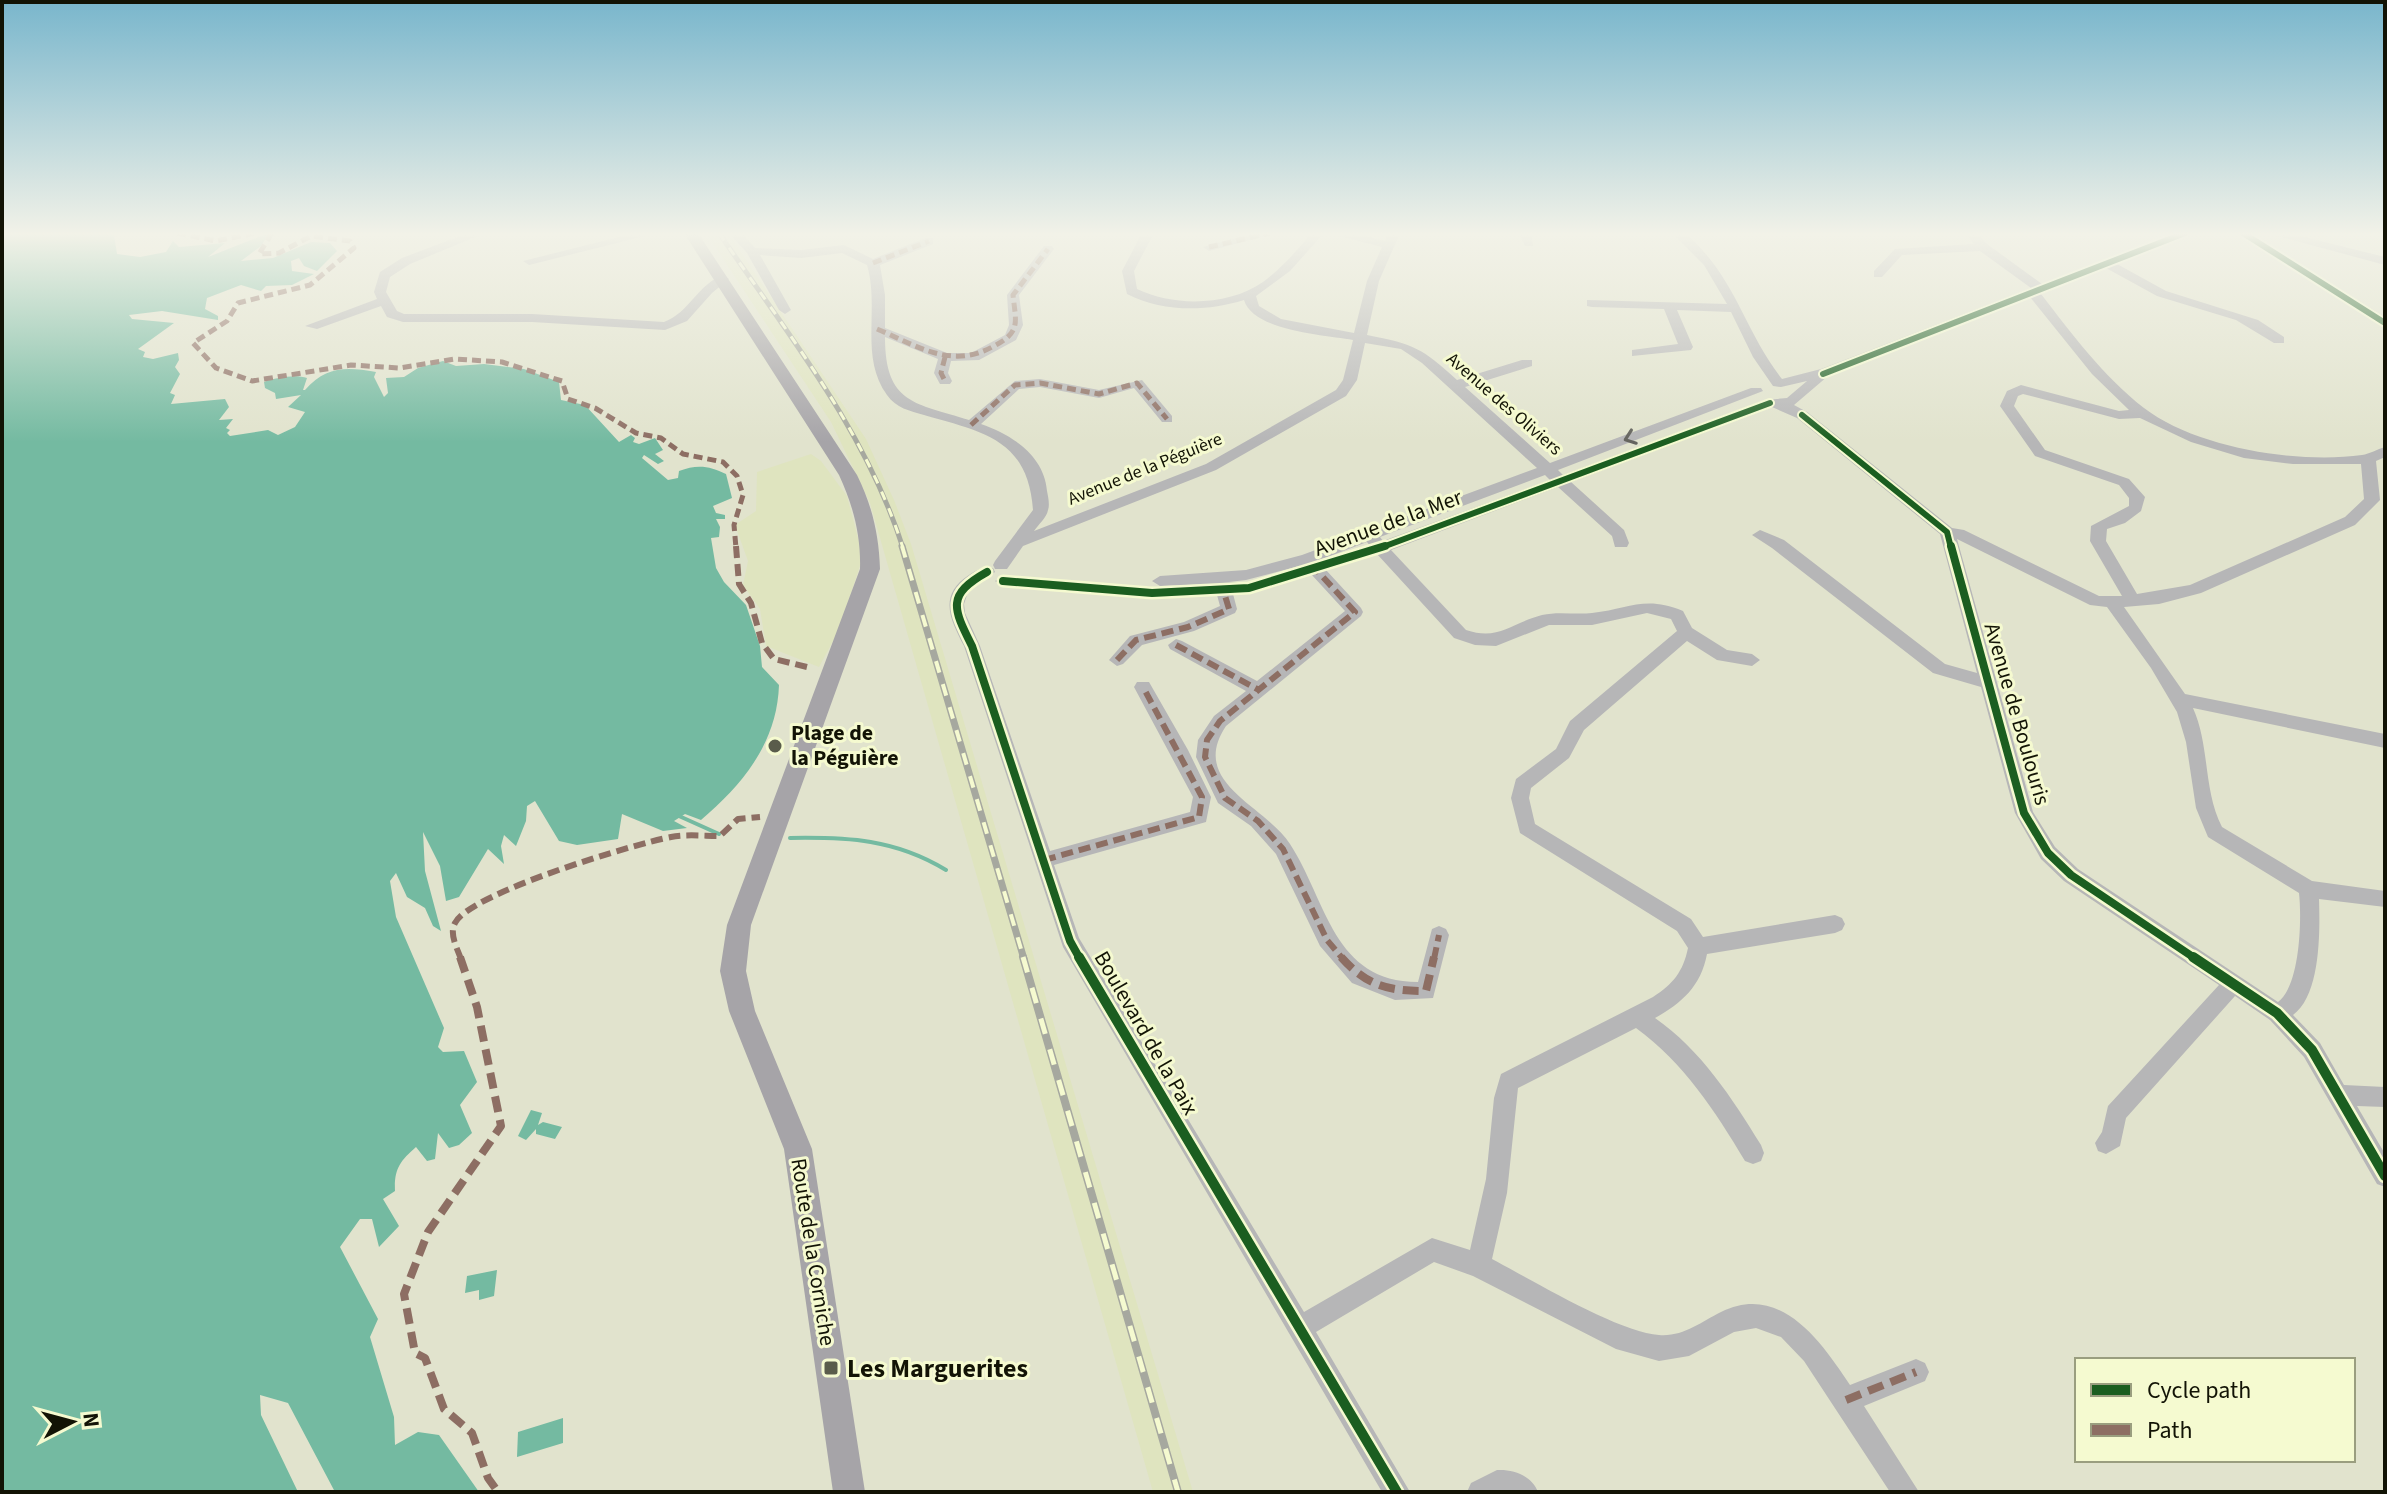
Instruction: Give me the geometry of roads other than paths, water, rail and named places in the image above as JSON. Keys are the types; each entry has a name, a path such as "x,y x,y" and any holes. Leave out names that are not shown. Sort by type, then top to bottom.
{"main road":[{"name":"Route de la Corniche","path":"738,303 848,475 859,498 872,556 856,613 775,820 739,925 734,960 742,1011 798,1149 849,1492"}],"street":[{"path":"312,326 378,303"},
{"path":"384,303 392,314 403,318 532,318 665,326 683,319 696,303"},
{"path":"781,303 785,310"},
{"path":"878,303 877,329 886,380 894,396 909,406 971,425 1014,445 1029,461 1041,497 1037,518 1020,542"},
{"path":"877,329 945,357 985,353 1011,337 1016,325 1014,303"},
{"path":"1166,303 1199,303"},
{"name":"Avenue des Oliviers","path":"1251,303 1261,316 1277,322 1405,346 1456,385 1549,467 1619,534 1621,543"},
{"name":"Avenue de la Péguière","path":"999,574 1020,542 1211,467 1341,393 1350,380 1368,303"},
{"path":"1592,303 1733,308"},
{"path":"1730,303 1761,364 1779,383 1792,389 1788,404"},
{"path":"1759,387 1823,374 2011,303"},
{"path":"2047,303 2105,380 2142,414 2194,439 2249,455 2319,463 2368,459 2385,451"},
{"path":"2193,303 2233,312 2264,327 2279,340"},
{"path":"2353,303 2385,323"},
{"path":"1637,353 1686,347 1669,306"},
{"path":"945,357 941,373 945,381"},
{"path":"1456,385 1527,363"},
{"path":"1759,387 1761,364"},
{"path":"1788,404 1823,374"},
{"path":"971,425 1008,388 1026,383 1099,394 1137,383 1167,419"},
{"path":"1759,387 1788,404 1947,532 1959,534 2096,601 2159,598 2195,589 2350,521 2372,500 2368,459"},
{"name":"Avenue de la Mer","path":"1375,542 1549,467 1759,387"},
{"path":"2142,414 2119,415 2021,389 2012,394 2007,406 2040,453 2124,482 2137,497 2136,508 2120,519 2099,526 2098,541 2122,601 2193,729 2206,817 2215,832 2308,889 2385,899"},
{"name":"Avenue de la Mer","path":"999,574 1152,593 1222,585 1311,565 1788,404"},
{"name":"Avenue de la Péguière","path":"1037,518 1054,524 1066,523"},
{"name":"Avenue de Boulouris","path":"1947,532 1953,543 1987,682 2024,813 2048,853 2071,875 2277,1013 2312,1050 2385,1176"},
{"path":"1760,535 1778,544 1939,669 1987,682"},
{"path":"1375,542 1460,634 1477,641 1508,639 1548,619 1599,618 1648,605 1677,615 1686,632 1723,656 1752,660"},
{"path":"1311,565 1355,612 1220,721 1207,740 1205,757 1225,798 1258,821 1283,849 1327,940 1359,977 1395,991 1426,991 1439,935"},
{"name":"Boulevard de la Paix","path":"999,574 972,597 963,615 963,628 1070,941 1397,1492"},
{"path":"1117,660 1136,640 1188,627 1229,609 1222,585"},
{"path":"1478,1265 1494,1214 1502,1103 1509,1081 1675,996 1695,971 1698,947 1684,925 1527,828 1520,798 1523,784 1555,764 1570,747 1576,726 1686,632"},
{"path":"1176,645 1259,690"},
{"path":"1044,860 1199,817 1202,797 1143,687"},
{"path":"2178,699 2385,741"},
{"path":"2277,1013 2288,1008 2299,995 2312,904 2308,889"},
{"path":"1698,947 1835,924"},
{"path":"2106,1143 2112,1138 2116,1113 2234,983"},
{"path":"1637,1017 1667,1036 1696,1066 1753,1153"},
{"path":"2340,1095 2385,1097"},
{"path":"1300,1328 1432,1250 1478,1265 1625,1340 1659,1348 1689,1344 1731,1320 1756,1316 1789,1328 1813,1352 1906,1492"},
{"path":"1846,1400 1916,1372"},
{"path":"1480,1492 1493,1483 1507,1482 1525,1492"}],"waterway":[{"path":"679,816 719,834"},
{"path":"790,838 871,842 908,852 946,870"}],"railway":[{"path":"767,303 846,423 868,463 903,548"},
{"path":"902,546 1024,959"},
{"path":"1023,957 1178,1492"}],"place":[{"name":"Plage de la Péguière","path":"775,746"},
{"name":"Les Marguerites","path":"831,1368"}]}
